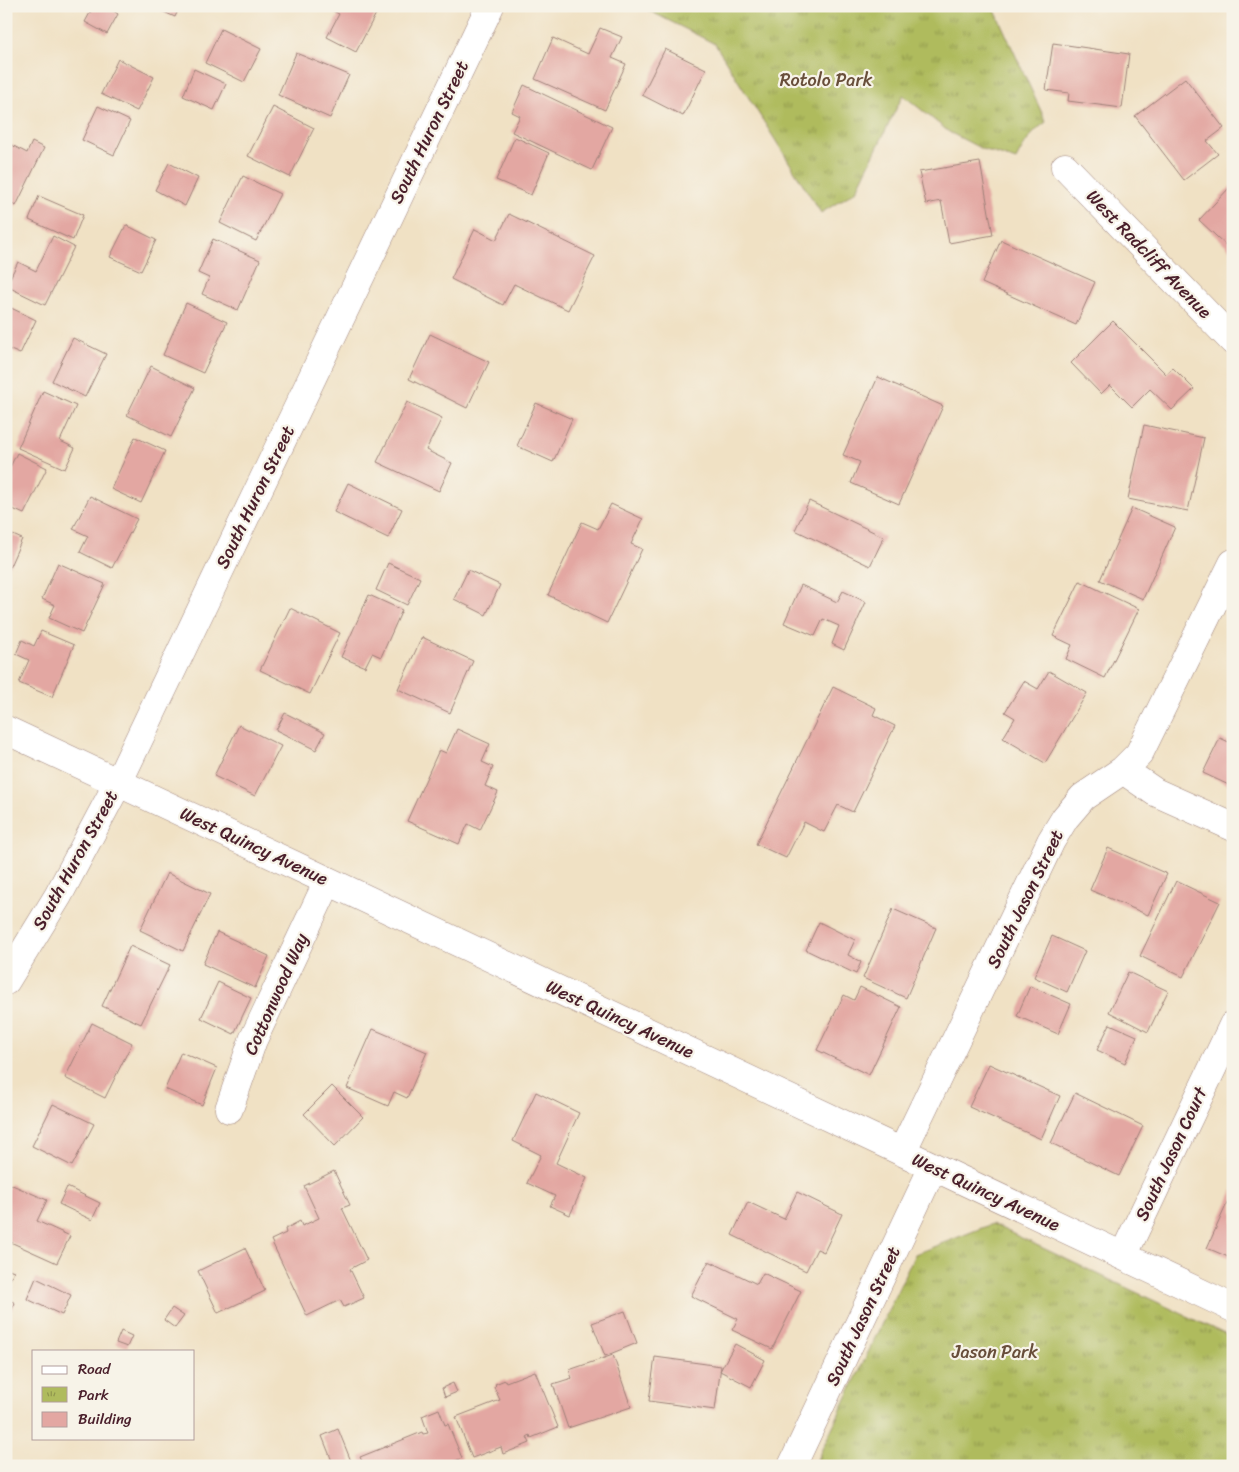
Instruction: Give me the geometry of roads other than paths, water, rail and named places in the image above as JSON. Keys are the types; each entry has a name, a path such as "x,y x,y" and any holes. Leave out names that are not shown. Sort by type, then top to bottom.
{"street":[{"name":"South Huron Street","path":"6,981 58,896 118,782 490,6"},
{"name":"West Radcliff Avenue","path":"1066,167 1233,341"},
{"name":"South Jason Street","path":"902,1152 1051,841 1065,818 1084,797 1123,770 1139,754 1233,563"},
{"name":"West Quincy Avenue","path":"6,730 328,880 1233,1308"},
{"path":"1123,770 1155,792 1233,827"},
{"name":"Cottonwood Way","path":"230,1109 253,1040 328,880"},
{"name":"South Jason Court","path":"1123,1256 1233,1025"},
{"name":"South Jason Street","path":"792,1466 933,1167"}],"park label":[{"name":"Rotolo Park","path":"826,80"},
{"name":"Jason Park","path":"995,1352"}]}
